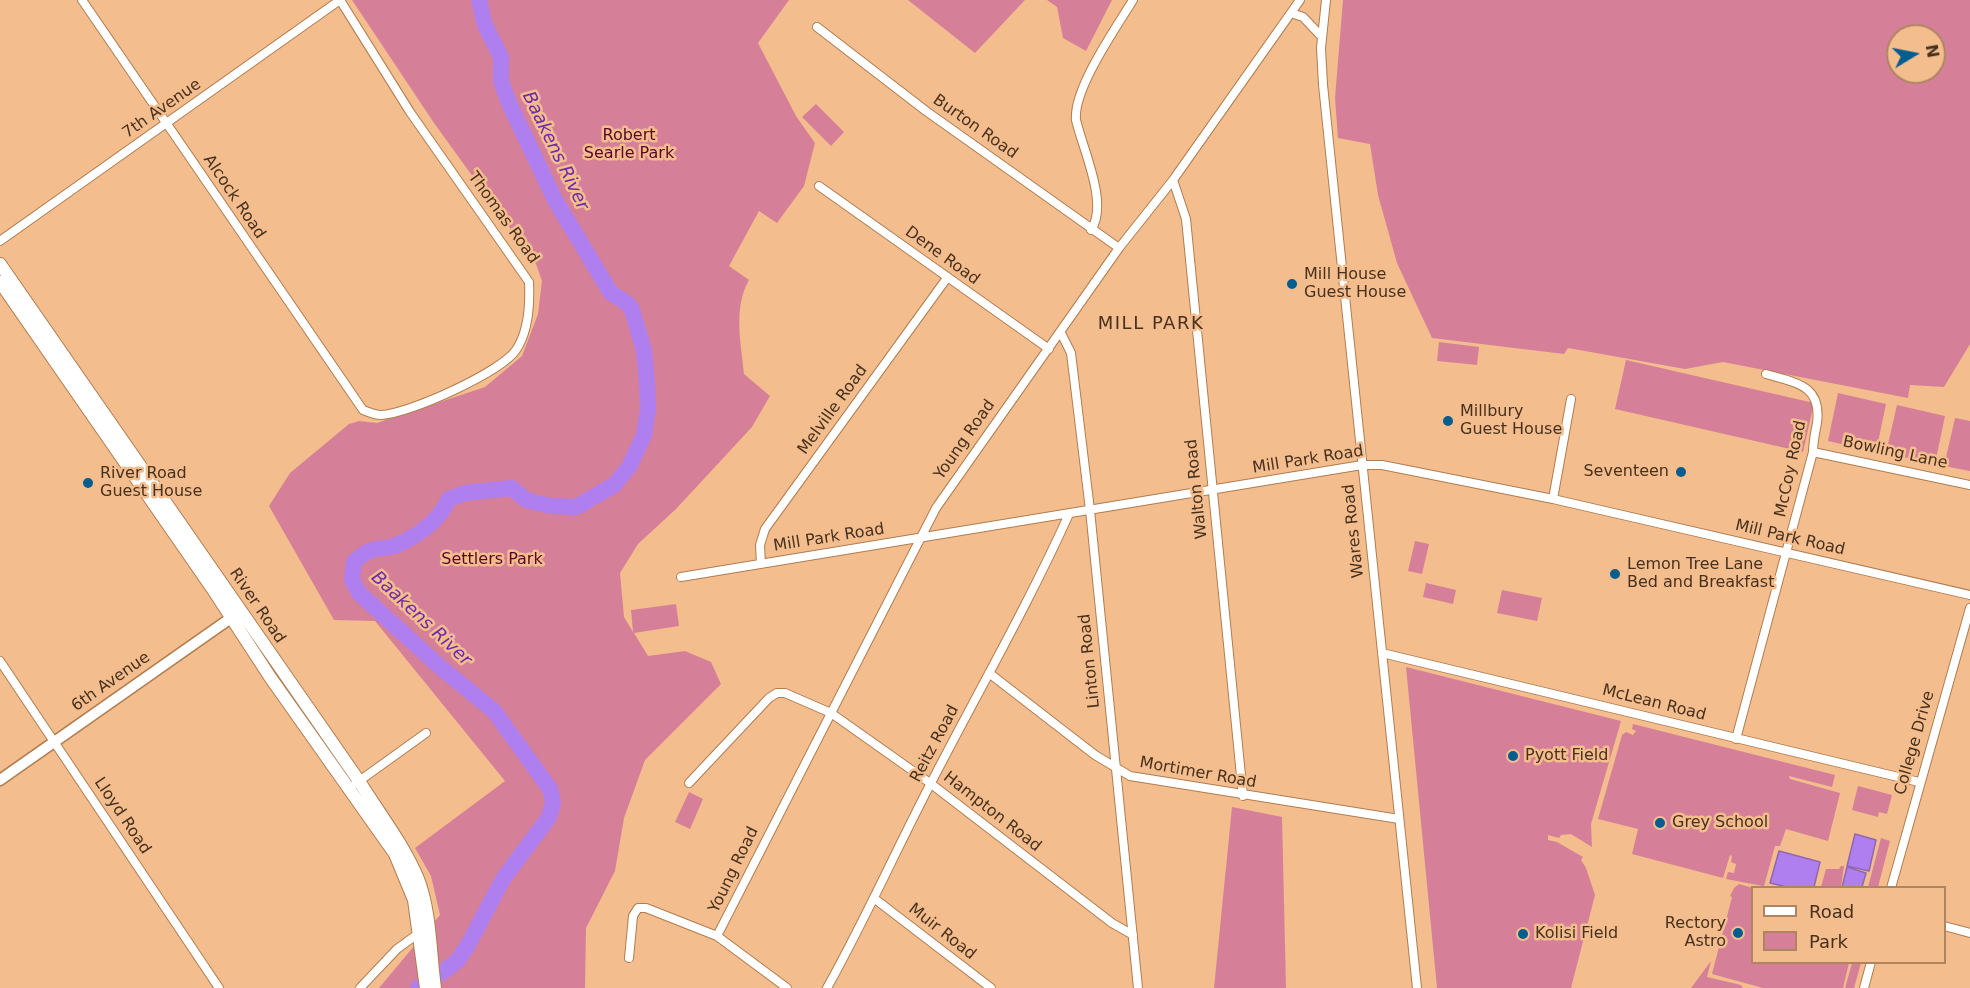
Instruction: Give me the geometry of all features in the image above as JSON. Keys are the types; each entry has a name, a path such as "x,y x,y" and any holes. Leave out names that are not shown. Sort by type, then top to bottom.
{"main road":[{"name":"River Road","path":"0,264 72,377 417,878 426,908 422,935 426,988"},
{"name":"River Road","path":"0,282 72,377"},
{"name":"River Road","path":"422,935 435,988"}],"street":[{"name":"Alcock Road","path":"82,0 363,410"},
{"name":"7th Avenue","path":"0,241 340,0"},
{"name":"Thomas Road","path":"340,0 410,112 530,282 529,309 519,346 505,362 471,381 414,406 384,414 363,410"},
{"path":"1091,230 1098,217 1098,203 1076,120 1075,107 1100,56 1133,0"},
{"name":"Young Road","path":"717,936 936,508 1119,248 1173,180 1300,0"},
{"name":"Wares Road","path":"1326,0 1322,37 1323,85 1416,988"},
{"path":"1291,13 1303,17 1322,37"},
{"name":"Burton Road","path":"817,27 926,111 1119,248"},
{"name":"Walton Road","path":"1173,180 1186,219 1243,796"},
{"name":"Dene Road","path":"819,186 1048,349"},
{"name":"Melville Road","path":"761,564 760,546 765,530 947,278"},
{"name":"Linton Road","path":"1061,333 1070,349 1073,364 1138,988"},
{"name":"McCoy Road","path":"1737,739 1813,452 1818,406 1809,390 1794,382 1766,374"},
{"path":"1553,499 1571,399"},
{"name":"Bowling Lane","path":"1813,452 1970,484"},
{"name":"Mill Park Road","path":"681,577 1362,465 1391,465 1553,499 1970,595"},
{"name":"Reitz Road","path":"827,988 875,899 930,783 1038,581 1069,514"},
{"name":"College Drive","path":"1892,886 1919,782 1970,608"},
{"name":"6th Avenue","path":"0,780 236,615"},
{"name":"McLean Road","path":"1382,652 1919,782"},
{"name":"Lloyd Road","path":"0,661 219,988"},
{"name":"Mortimer Road","path":"989,673 1117,770 1143,779 1399,819"},
{"name":"Hampton Road","path":"688,783 777,693 792,695 831,713 930,783 1113,923 1133,935"},
{"path":"354,785 426,733"},
{"name":"Muir Road","path":"875,899 991,988"},
{"path":"629,958 633,916 635,911 642,907 717,936 787,988"},
{"path":"1946,927 1970,933"},
{"path":"360,988 397,949 422,935"},
{"path":"1864,988 1870,964"}],"green space":[{"path":"352,0 789,0 758,43 796,116 815,143 804,186 777,223 759,211 729,266 749,280 741,302 740,314 744,374 770,396 752,427 676,509 638,544 620,573 624,617 633,632 631,610 676,604 679,626 634,633 648,656 685,651 711,662 721,684 645,760 624,818 615,871 586,928 585,988 379,988 440,915 431,876 415,848 505,781 375,621 334,620 269,506 290,473 349,424 359,421 377,423 485,387 522,356 538,314 542,281 536,264 434,123"},
{"path":"908,0 1025,0 975,53"},
{"path":"1047,0 1112,0 1086,51 1063,38 1057,7"},
{"path":"1343,0 1970,0 1970,344 1944,387 1910,385 1908,398 1723,362 1685,369 1568,348 1564,354 1432,338 1397,263 1378,195 1370,144 1338,138 1335,98"},
{"path":"816,104 844,132 831,146 802,117"},
{"path":"1439,342 1479,347 1477,365 1437,361"},
{"path":"1626,360 1814,403 1803,452 1615,409"},
{"path":"1838,393 1886,404 1876,452 1828,441"},
{"path":"1897,405 1945,416 1935,464 1886,453"},
{"path":"1955,418 1970,421 1970,471 1944,466"},
{"path":"1415,541 1429,544 1422,574 1408,571"},
{"path":"1426,583 1456,590 1453,604 1423,597"},
{"path":"1502,590 1542,598 1537,621 1497,613"},
{"path":"1406,667 1621,721 1591,824 1592,847 1571,834 1561,835 1559,838 1548,835 1548,840 1557,842 1583,857 1581,860 1595,895 1571,988 1437,988"},
{"path":"1633,724 1835,775 1832,787 1789,776 1790,779 1840,793 1828,841 1786,829 1780,846 1775,846 1764,886 1726,879 1728,872 1734,873 1736,864 1731,862 1732,856 1730,855 1723,878 1632,854 1638,829 1598,819 1622,735 1626,732 1633,735 1636,731 1632,729"},
{"path":"1858,786 1892,795 1887,814 1879,812 1878,817 1852,810"},
{"path":"689,792 703,799 690,829 675,822"},
{"path":"1232,807 1282,817 1286,988 1214,988"},
{"path":"1881,838 1890,841 1878,886 1868,886"},
{"path":"1844,866 1841,886 1821,886 1826,869 1839,869"},
{"name":"Rectory Astro","path":"1739,884 1751,887 1751,964 1849,964 1843,988 1763,988 1712,974 1732,897 1730,896"},
{"path":"1711,961 1707,977 1741,985 1743,988 1691,988"},
{"path":"1852,964 1861,964 1854,988 1845,988"}],"shaded area":[{"path":"1855,834 1876,840 1869,871 1847,866"},
{"path":"1779,851 1820,862 1814,886 1783,886 1770,883"},
{"path":"1847,867 1866,873 1862,886 1842,886"}],"waterway":[{"name":"Baakens River","path":"418,988 458,960 503,879 549,817 553,803 550,789 494,711 439,666 359,593 352,580 354,562 367,552 397,545 413,537 434,521 449,499 465,493 512,488 526,500 551,506 576,507 614,485 629,467 644,435 648,409 644,350 632,310 627,303 611,293 555,200 509,103 501,81 501,57 485,25 479,0"}],"place":[{"name":"Mill House Guest House","path":"1292,284"},
{"name":"Millbury Guest House","path":"1448,421"},
{"name":"Seventeen","path":"1681,472"},
{"name":"River Road Guest House","path":"88,483"},
{"name":"Lemon Tree Lane Bed and Breakfast","path":"1615,574"},
{"name":"Pyott Field","path":"1513,756"},
{"name":"Grey School","path":"1660,823"},
{"name":"Rectory Astro","path":"1738,933"},
{"name":"Kolisi Field","path":"1523,934"}],"district":[{"name":"MILL PARK","path":"1151,324"}],"park label":[{"name":"Robert Searle Park","path":"629,145"},
{"name":"Settlers Park","path":"492,560"}]}
